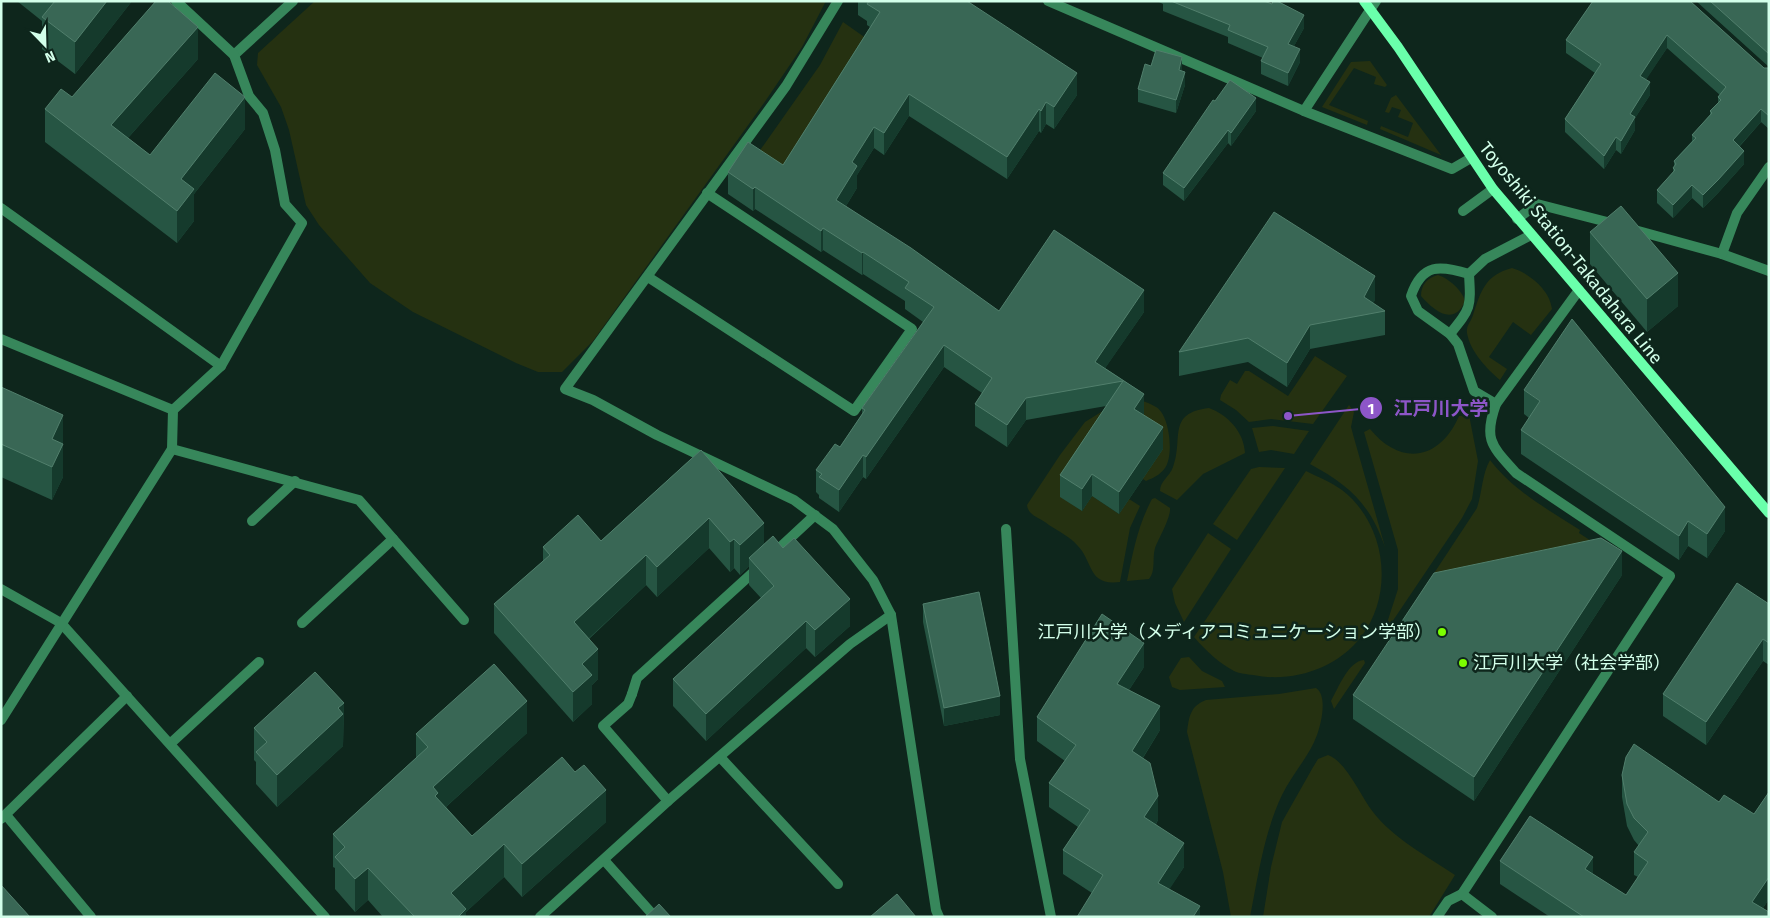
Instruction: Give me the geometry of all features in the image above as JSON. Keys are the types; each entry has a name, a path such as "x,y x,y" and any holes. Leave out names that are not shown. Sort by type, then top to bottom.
{"main road":[{"name":"Toyoshiki Station-Takadahara Line","path":"1370,4 1493,189 1769,513"}],"street":[{"path":"1,720 172,449 173,410 220,366 302,223 285,204 275,150 263,113 249,96 234,55 176,1"},
{"path":"234,55 292,1"},
{"path":"838,1 786,86 565,389 593,400 657,434 794,500 834,529 873,580 891,615 936,910 939,917"},
{"path":"1054,2 1304,111 1452,169 1471,158"},
{"path":"1304,111 1370,4"},
{"path":"1722,254 1737,213 1769,167"},
{"path":"1463,211 1493,189"},
{"path":"648,277 854,411 912,329 707,193"},
{"path":"1517,219 1537,204 1551,206 1722,254 1769,271"},
{"path":"1,208 220,366"},
{"path":"1468,274 1485,259 1531,235"},
{"path":"1468,274 1446,267 1434,268 1422,276 1414,286 1411,296 1418,311 1450,334 1458,344 1474,391 1496,404"},
{"path":"1450,334 1463,318 1471,303 1468,274"},
{"path":"1437,917 1448,901 1462,894 1670,576 1516,473 1497,451 1490,435 1489,425 1496,404 1579,290"},
{"path":"1,339 173,410"},
{"path":"172,449 359,500 464,620"},
{"path":"252,521 295,481"},
{"path":"668,801 603,726 628,704 637,678 815,516"},
{"path":"1006,529 1020,759 1051,917"},
{"path":"302,623 394,539"},
{"path":"1,589 61,623 171,743 325,917"},
{"path":"540,917 668,801 850,644 891,615"},
{"path":"171,743 258,662"},
{"path":"91,917 4,817 127,696"},
{"path":"720,757 838,884"},
{"path":"604,860 655,917"},
{"path":"1462,894 1492,917"}],"green space":[{"path":"315,1 826,1 802,47 764,103 593,341 562,372 538,372 413,312 370,283 319,225 306,205 289,130 281,107 257,65 258,53"},
{"path":"843,22 870,41 778,181 751,163 820,65"},
{"path":"1370,61 1387,85 1385,87 1374,84 1376,77 1354,68 1329,105 1368,121 1367,125 1322,107 1351,62"},
{"path":"1396,95 1441,155 1380,129 1381,126 1408,137 1413,123 1398,117 1401,110 1392,107 1389,113 1385,112 1391,98"},
{"path":"1512,268 1519,270 1538,283 1547,295 1552,309 1531,335 1513,322 1489,357 1507,369 1500,380 1484,365 1475,353 1467,330 1485,285 1496,275"},
{"path":"1438,275 1454,285 1465,301 1460,309 1450,315 1438,311 1421,296 1425,282"},
{"path":"1315,356 1347,376 1313,424 1271,419 1249,422 1236,410 1220,400 1230,380 1237,384 1245,371 1249,371 1288,396"},
{"path":"1127,396 1156,407 1165,418 1170,446 1168,462 1165,468 1159,474 1146,481 1143,479 1060,496 1082,511 1092,496 1119,514 1129,499 1140,506 1130,528 1120,582 1109,582 1096,577 1074,542 1032,514 1027,505 1060,455 1085,422"},
{"path":"1349,405 1354,412 1351,427 1385,547 1372,519 1356,497 1336,480 1310,464"},
{"path":"1209,408 1222,415 1234,425 1242,438 1245,453 1203,474 1177,500 1160,491 1160,487 1173,467 1179,429 1187,415"},
{"path":"1469,415 1478,461 1472,499 1462,518 1390,625 1387,623 1398,589 1398,550 1364,432 1370,429 1382,441 1394,449 1407,453 1419,453 1431,449 1441,442 1451,431 1459,416"},
{"path":"1273,426 1309,431 1294,454 1271,450 1259,452 1252,428"},
{"path":"1490,460 1520,490 1580,530 1579,533 1608,552 1392,637 1477,508 1485,471"},
{"path":"1259,467 1285,468 1237,540 1213,524 1251,469"},
{"path":"1306,471 1342,490 1357,504 1368,521 1376,540 1381,560 1382,580 1379,600 1372,619 1361,637 1339,658 1326,665 1298,675 1283,677 1268,677 1236,672 1213,656 1194,637"},
{"path":"1155,498 1170,508 1170,512 1155,548 1151,576 1149,579 1127,581 1140,529 1147,509 1152,499"},
{"path":"1208,533 1231,549 1184,622 1175,603 1172,589"},
{"path":"1189,657 1202,671 1222,681 1225,687 1180,690 1172,687 1169,677 1181,658"},
{"path":"1364,660 1365,663 1334,709 1331,701 1344,676 1353,665"},
{"path":"1316,688 1320,692 1323,703 1319,730 1310,751 1286,787 1276,809 1262,855 1250,917 1231,917 1223,872 1187,732 1191,713 1197,705 1206,700 1279,694"},
{"path":"1328,755 1341,764 1381,822 1411,846 1455,875 1429,917 1263,917 1271,867 1282,822 1318,759"}],"building":[{"path":"55,1 107,1 75,42 42,17"},
{"path":"156,1 168,1 198,27 111,125 150,155 215,73 245,97 181,179 194,189 177,211 45,109 61,89 72,97"},
{"path":"869,1 967,1 1077,73 1054,107 1046,102 1041,111 1039,109 1007,157 909,94 884,133 874,127 852,162 857,166 836,200 911,248 999,311 1054,230 1144,290 1095,362 1144,394 1134,409 1163,427 1119,492 1092,474 1082,489 1060,475 1123,381 1026,398 1007,425 975,404 992,378 944,345 866,457 863,455 839,490 819,477 822,474 816,470 835,444 840,447 865,410 862,408 934,307 905,288 909,282 823,228 821,231 755,187 753,189 728,172 748,142 783,165 880,12 867,4"},
{"path":"1171,1 1264,1 1272,4 1273,1 1277,1 1304,15 1288,44 1300,49 1288,73 1261,61 1268,47 1228,30 1230,25"},
{"path":"1593,1 1690,1 1764,68 1769,68 1769,116 1761,109 1733,140 1744,151 1703,195 1692,185 1673,205 1657,190 1675,170 1673,168 1676,164 1674,161 1696,138 1692,135 1712,113 1710,111 1721,100 1718,97 1726,87 1667,35 1640,76 1650,82 1630,114 1635,117 1621,141 1616,137 1604,156 1565,119 1601,64 1566,40"},
{"path":"1710,1 1769,1 1769,54"},
{"path":"1156,50 1182,57 1179,70 1185,72 1176,100 1138,89 1145,64 1151,66"},
{"path":"1230,80 1256,98 1231,133 1228,130 1184,188 1163,173 1213,100 1215,101"},
{"path":"1621,206 1678,273 1647,299 1590,232"},
{"path":"1274,212 1375,276 1364,297 1385,311 1310,325 1287,363 1248,338 1179,352"},
{"path":"1572,319 1725,507 1707,534 1688,521 1679,536 1521,430 1540,401 1524,390"},
{"path":"1,387 63,415 52,439 63,444 52,467 1,444"},
{"path":"701,450 764,523 740,545 734,539 730,542 709,518 657,567 646,555 574,622 598,649 582,664 592,675 573,692 494,604 550,555 543,547 578,515 601,541"},
{"path":"773,536 783,548 794,538 850,599 815,630 806,621 706,714 673,679 774,586 749,558"},
{"path":"1601,538 1622,551 1474,777 1353,695 1434,573"},
{"path":"1737,583 1769,604 1769,643 1763,639 1706,722 1663,694"},
{"path":"979,592 1000,696 944,708 923,604"},
{"path":"1102,614 1144,643 1117,684 1160,706 1132,751 1150,763 1158,796 1144,817 1184,843 1158,883 1200,906 1193,917 1077,917 1103,875 1063,850 1090,810 1049,783 1076,745 1037,717"},
{"path":"494,664 527,701 433,787 438,793 435,796 472,836 562,757 575,772 584,765 606,790 522,864 504,844 451,893 466,909 458,917 415,917 368,868 355,879 335,857 345,847 333,834 428,747 416,734"},
{"path":"315,672 344,703 338,708 343,714 277,775 256,752 267,742 254,728"},
{"path":"1634,744 1719,802 1724,795 1754,814 1769,792 1769,877 1752,902 1769,912 1769,917 1584,917 1500,861 1530,816 1593,857 1585,869 1626,895 1648,862 1634,852 1648,832 1634,818 1627,804 1622,775 1626,757"},
{"path":"1,885 30,917 1,917"},
{"path":"897,894 916,917 870,917"},
{"path":"659,904 671,917 645,917"}],"place":[{"name":"江戸川大学","path":"1288,416"},
{"name":"江戸川大学（メディアコミュニケーション学部）","path":"1442,632"},
{"name":"江戸川大学（社会学部）","path":"1463,663"}]}
